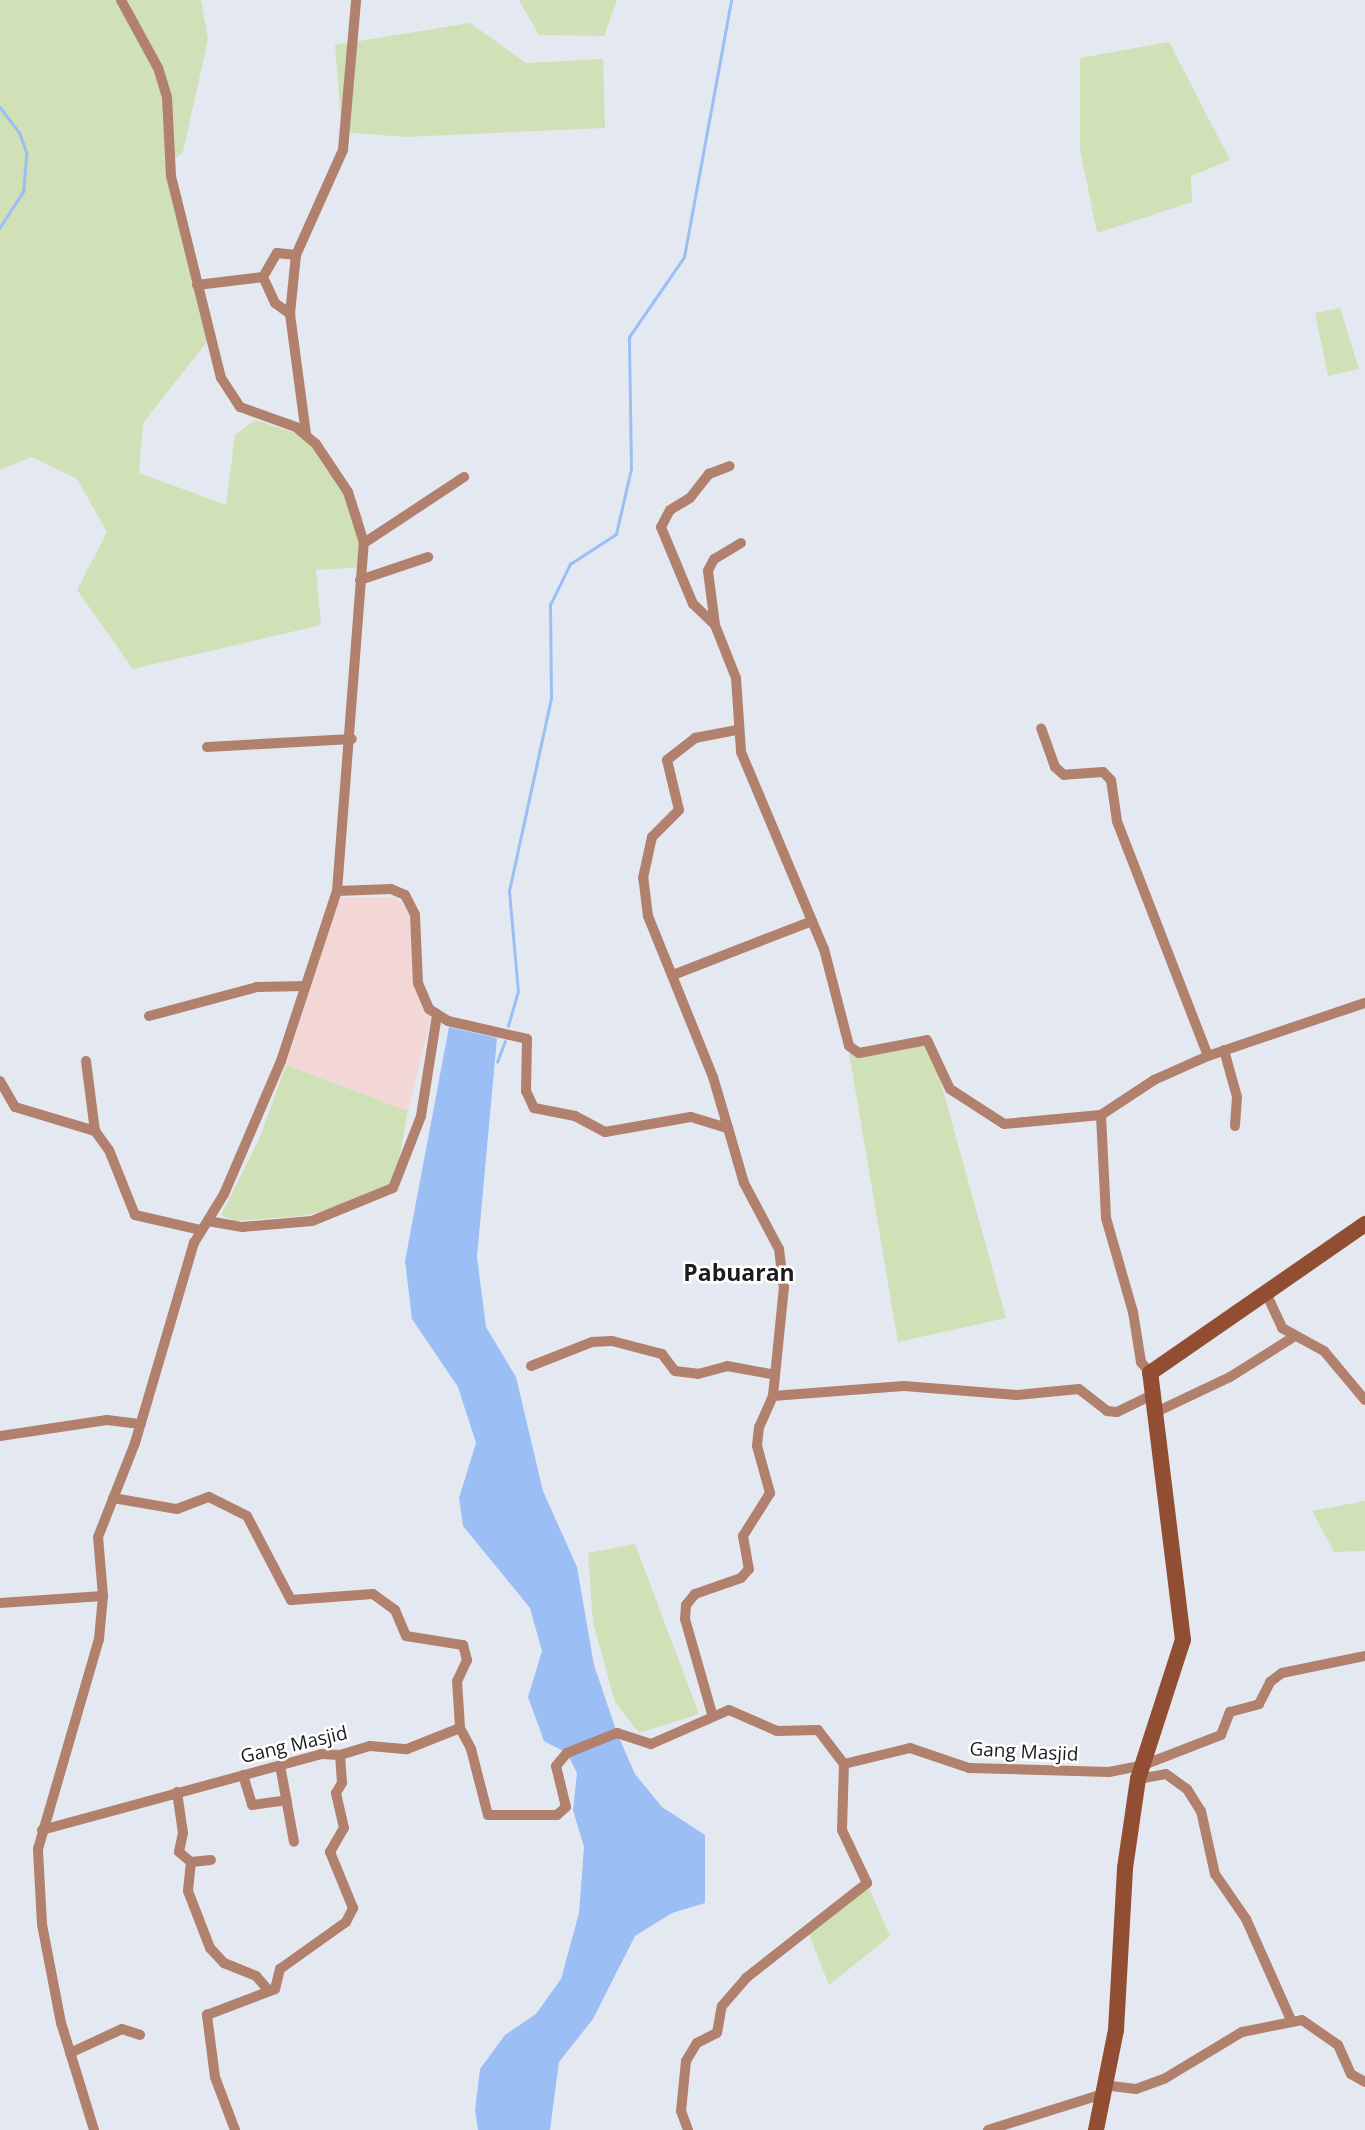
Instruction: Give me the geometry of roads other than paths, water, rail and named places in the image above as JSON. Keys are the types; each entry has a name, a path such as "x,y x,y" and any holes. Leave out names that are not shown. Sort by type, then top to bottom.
{"street":[{"path":"121,0 158,68 167,97 171,176 209,344 231,398 258,416 306,434"},
{"path":"94,2130 70,2053 42,1924 42,1830 99,1639 103,1596 98,1536 141,1424 204,1226 281,1061 337,891 352,738 364,543 348,492 306,434 290,314 296,255 343,150 356,0"},
{"path":"262,277 277,253 296,255"},
{"path":"197,285 262,277"},
{"path":"262,277 275,303 290,314"},
{"path":"715,625 693,604 661,527 670,510 690,498 709,474 730,466"},
{"path":"364,543 464,477"},
{"path":"741,542 714,559 708,571 715,625 736,678 737,730 756,795 782,842 812,921 855,1051 927,1040 950,1089 1004,1124 1101,1115 1154,1080 1208,1056 1365,1003"},
{"path":"360,580 428,557"},
{"path":"1041,728 1055,767 1064,775 1103,772 1111,780 1117,821 1208,1056"},
{"path":"712,1714 685,1619 686,1605 695,1594 741,1578 749,1569 743,1536 770,1493 758,1446 759,1427 773,1396 771,1374 779,1355 783,1287 779,1249 744,1183 728,1128 673,975 648,916 643,878 652,837 679,810 667,760 695,738 737,730"},
{"path":"207,747 352,738"},
{"path":"86,1061 95,1131 109,1150 135,1215 204,1226 242,1227 312,1221 393,1188 421,1116 437,1015 418,983 415,915 405,895 391,889 337,891"},
{"path":"673,975 812,921"},
{"path":"149,1016 257,987 305,986"},
{"path":"437,1015 527,1039 526,1091 534,1108 575,1116 606,1132 691,1117 728,1128"},
{"path":"1224,1050 1237,1097 1236,1126"},
{"path":"0,1081 15,1107 95,1131"},
{"path":"1096,2130 1116,2030 1125,1868 1140,1773 1183,1640 1150,1373 1141,1362 1133,1312 1106,1218 1101,1115"},
{"path":"1150,1373 1365,1224"},
{"path":"1266,1293 1292,1338 1324,1351 1365,1399"},
{"path":"1154,1413 1230,1377 1292,1338"},
{"path":"531,1366 592,1342 612,1341 662,1354 675,1371 698,1374 727,1366 771,1374"},
{"path":"773,1396 904,1386 1017,1395 1079,1389 1107,1411 1117,1412 1152,1395"},
{"path":"0,1436 107,1420 141,1424"},
{"path":"113,1498 177,1509 209,1497 247,1517 291,1600 373,1594 395,1610 406,1636 463,1645 467,1660 457,1681 460,1728 471,1749 488,1815 557,1815 566,1807 556,1766 567,1753 617,1733 651,1744 712,1714 729,1710 777,1731 818,1730 844,1765 842,1830 867,1883 746,1978 722,2006 717,2033 697,2043 687,2061 681,2110 688,2130"},
{"path":"0,1603 103,1596"},
{"path":"1140,1773 1221,1735 1230,1712 1259,1704 1270,1682 1282,1673 1365,1656"},
{"name":"Gang Masjid","path":"42,1830 321,1754 340,1755 370,1746 407,1749 460,1728"},
{"name":"Gang Masjid","path":"844,1765 910,1748 969,1768 1140,1773"},
{"path":"235,2130 215,2077 206,2015 269,1991 280,1969 346,1922 353,1908 330,1852 344,1828 336,1793 342,1783 340,1755"},
{"path":"280,1765 294,1842"},
{"path":"1140,1773 1166,1774 1187,1789 1201,1811 1215,1874 1245,1919 1291,2020"},
{"path":"243,1775 257,1808 287,1800"},
{"path":"177,1792 183,1833 179,1852 191,1862 211,1860"},
{"path":"191,1862 188,1891 210,1948 224,1963 256,1976 269,1991"},
{"path":"988,2130 1102,2090 1136,2089 1164,2079 1232,2036 1291,2020 1316,2025 1338,2045 1351,2074 1365,2082"},
{"path":"70,2053 122,2029 140,2035"}],"water":[{"path":"449,1027 497,1038 477,1257 486,1327 516,1377 543,1491 577,1567 594,1665 617,1733 635,1774 662,1807 705,1835 705,1903 672,1913 635,1936 593,2019 559,2062 550,2130 478,2130 475,2110 480,2069 505,2035 536,2014 561,1979 579,1913 584,1847 573,1810 577,1773 567,1753 544,1741 528,1697 542,1651 530,1608 463,1526 459,1498 476,1443 458,1387 412,1319 405,1261"}],"waterway":[{"path":"508,1026 518,992 509,891 551,699 550,605 570,564 616,534 631,469 629,337 684,257 731,0"},
{"path":"0,107 20,134 27,153 24,191 0,228"},
{"path":"497,1062 505,1041"}],"district":[{"name":"Pabuaran","path":"739,1272"}]}
